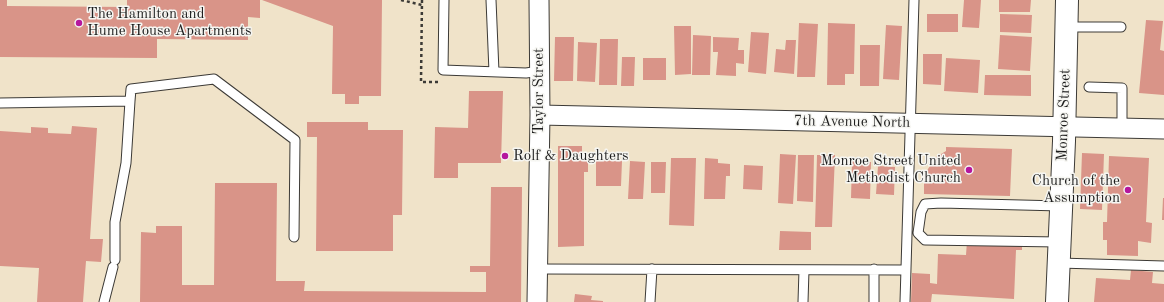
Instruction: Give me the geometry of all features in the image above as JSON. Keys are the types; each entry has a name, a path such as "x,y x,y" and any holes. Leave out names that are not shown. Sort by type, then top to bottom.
{"street":[{"name":"Taylor Street","path":"537,302 540,115 539,0"},
{"name":"Monroe Street","path":"1057,302 1067,0"},
{"name":"7th Avenue North","path":"540,115 1164,129"}],"lane":[{"path":"444,0 443,70 526,73 540,71"},
{"path":"491,0 494,72"},
{"path":"905,302 914,0"},
{"path":"1066,26 1121,27"},
{"path":"104,302 114,263 115,222 126,163 131,89 214,79 295,140 294,237"},
{"path":"1089,87 1122,88 1122,128"},
{"path":"0,103 130,100"},
{"path":"1061,206 941,203 925,204 921,212 918,233 925,240 1059,253 1164,266"},
{"path":"537,269 906,270"},
{"path":"650,302 652,269"},
{"path":"803,302 804,270"},
{"path":"874,270 874,302"}],"path":[{"path":"401,0 422,5"},
{"path":"421,82 422,0"}],"building":[{"name":"The Hamilton and Hume House Apartments","path":"0,0 7,0 7,6 127,7 127,0 260,0 260,18 248,17 248,40 157,39 157,58 0,57"},
{"path":"262,0 382,0 381,96 359,96 359,104 345,104 345,94 332,94 333,26"},
{"path":"964,0 981,0 979,28 962,27"},
{"path":"999,0 1031,0 1030,12 999,12"},
{"path":"927,14 958,14 958,32 927,32"},
{"path":"1000,14 1032,15 1031,33 1000,32"},
{"path":"1146,20 1163,21 1160,50 1164,51 1164,95 1139,93"},
{"path":"799,23 818,24 815,77 797,77"},
{"path":"828,23 855,24 854,74 845,74 845,85 827,85"},
{"path":"886,25 902,26 899,80 883,79"},
{"path":"674,26 691,26 691,74 675,75"},
{"path":"751,32 769,33 766,74 748,72"},
{"path":"693,35 711,36 710,75 692,75"},
{"path":"1000,35 1032,37 1030,71 998,69"},
{"path":"555,37 574,37 573,81 554,81"},
{"path":"713,37 739,38 738,50 744,50 744,64 736,63 736,76 716,75 718,52 713,52"},
{"path":"600,39 618,39 617,85 599,85"},
{"path":"786,40 796,40 794,74 774,72 776,49 785,50"},
{"path":"578,42 597,43 595,82 577,81"},
{"path":"860,45 880,45 879,86 860,86"},
{"path":"923,54 942,54 941,85 923,84"},
{"path":"622,57 635,57 634,86 621,86"},
{"path":"643,58 666,58 666,80 643,80"},
{"path":"946,58 980,60 978,93 944,91"},
{"path":"985,75 1031,75 1031,96 984,95"},
{"path":"469,91 503,91 501,163 458,163 458,178 434,178 435,127 468,128"},
{"path":"307,122 368,122 368,130 403,130 402,215 393,215 393,251 316,251 317,137 307,137"},
{"path":"72,126 97,128 90,239 103,239 101,262 86,261 83,302 37,302 39,268 0,266 0,131 31,133 31,127 48,128 48,133 71,134"},
{"path":"558,146 582,146 582,157 588,157 588,172 584,172 584,246 558,247"},
{"name":"Monroe Street United Methodist Church","path":"946,147 1012,149 1010,196 924,194 924,175 936,157 946,151"},
{"path":"1082,153 1104,154 1102,210 1080,209"},
{"path":"780,154 796,155 793,204 778,203"},
{"path":"798,155 814,155 813,202 797,201"},
{"path":"817,155 835,155 832,227 815,227"},
{"name":"Church of the Assumption","path":"1109,156 1149,158 1146,222 1152,223 1151,243 1138,241 1138,256 1107,255 1107,240 1103,240 1103,222 1107,222"},
{"path":"671,158 696,158 694,226 669,225"},
{"path":"705,158 718,159 718,163 730,164 730,176 726,176 725,199 704,199"},
{"path":"596,160 622,161 621,186 596,186"},
{"path":"630,161 645,162 643,199 628,199"},
{"path":"852,161 871,162 870,199 851,198"},
{"path":"651,162 666,162 665,193 651,193"},
{"path":"744,165 763,166 762,190 743,189"},
{"path":"878,166 895,167 894,195 876,194"},
{"path":"215,183 277,183 276,281 305,281 304,291 486,292 486,272 470,272 470,266 490,266 491,187 522,187 521,302 140,302 141,232 156,233 156,226 182,226 182,285 214,285"},
{"path":"1163,198 1164,220 1162,220"},
{"path":"780,231 811,232 811,250 779,250"},
{"path":"967,241 1022,244 1022,250 1016,250 1014,299 932,294 931,302 911,302 912,273 930,274 930,283 937,284 938,254 966,255"},
{"path":"1131,270 1153,272 1152,283 1164,284 1164,302 1094,302 1096,278 1130,280"},
{"path":"575,294 592,296 591,300 603,302 574,302"}],"place":[{"name":"The Hamilton and Hume House Apartments","path":"79,23"},
{"name":"Rolf & Daughters","path":"505,156"},
{"name":"Monroe Street United Methodist Church","path":"969,170"},
{"name":"Church of the Assumption","path":"1128,190"}]}
